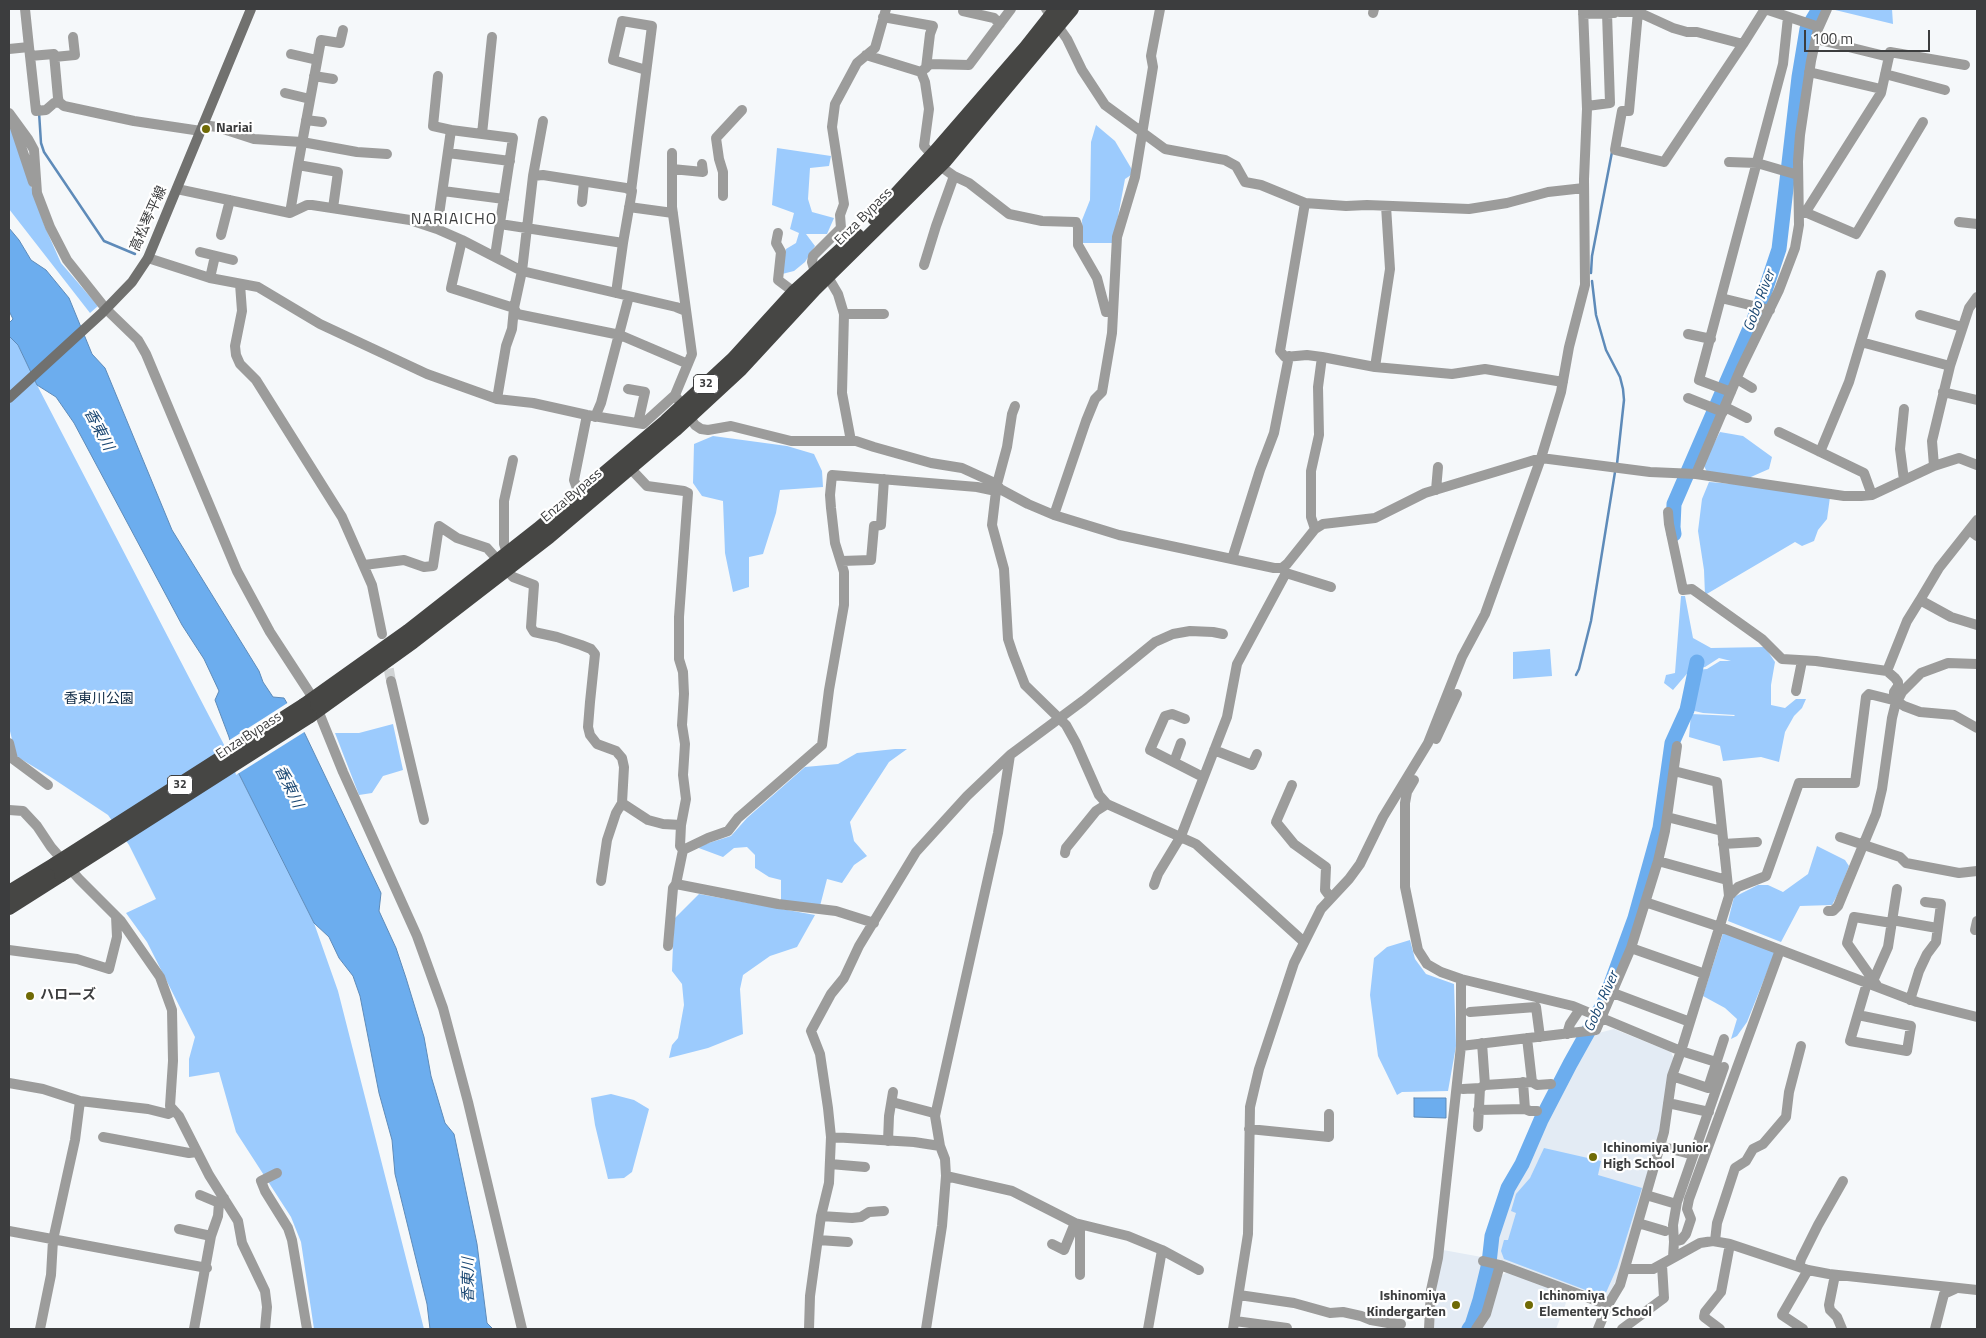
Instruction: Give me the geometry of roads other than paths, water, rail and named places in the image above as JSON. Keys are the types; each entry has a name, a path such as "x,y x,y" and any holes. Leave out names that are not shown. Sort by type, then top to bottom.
{"highway":[{"name":"Enza Bypass","path":"504,561 549,537 630,468 682,406 742,369 821,275 865,227 936,160 1053,15 1072,9"},
{"name":"Enza Bypass","path":"9,908 58,869 311,707 408,631 504,561 682,406 733,358 794,292 821,275"},
{"name":"Enza Bypass","path":"9,892 58,869"}],"main road":[{"name":"高松琴平線","path":"9,398 104,311 132,282 148,258 252,9"}],"street":[{"path":"25,9 32,53 36,111 46,110 54,103 59,102 78,110 202,128 217,127 254,139 302,142 357,152 387,154"},
{"path":"923,70 930,64 969,65 1011,9"},
{"path":"1054,515 1086,421 1095,399 1102,392 1114,311 1117,237 1135,177 1153,66 1151,56 1160,9"},
{"path":"1638,12 1629,111 1622,111 1615,150 1664,162 1765,9 1812,25"},
{"path":"1812,25 1827,9"},
{"path":"963,11 994,18 1000,24"},
{"path":"1288,1328 1234,1325 1248,1234 1250,1108 1259,1069 1294,963 1321,908 1350,879 1360,864 1383,817 1431,744 1462,657 1485,614 1552,425 1585,285 1584,188 1587,106 1583,12 1638,12 1673,28 1743,44"},
{"path":"851,441 842,393 844,314 838,294 812,262 813,256 841,228 840,215 844,204 832,127 835,104 850,73 875,48 884,13 933,26 923,70 929,109 924,146 954,176 968,183 1009,214 1042,221 1076,222 1078,227 1078,245 1097,278 1106,312 1114,311"},
{"path":"1587,106 1610,103 1607,13"},
{"path":"1053,15 1082,70 1105,105 1142,133 1165,150 1225,160 1236,166 1245,182 1261,185 1305,203 1469,209 1487,207 1548,192 1584,188"},
{"path":"1726,390 1699,380 1783,64 1788,17"},
{"path":"616,293 652,26 622,21 613,60 646,70"},
{"path":"1802,211 1791,173 1800,135 1816,39 1812,25"},
{"path":"290,214 321,40 340,43 343,30"},
{"path":"54,57 75,55 73,37"},
{"path":"482,134 486,79 492,37"},
{"path":"1816,39 1889,57"},
{"path":"9,49 54,54 59,102"},
{"path":"1691,474 1726,390 1737,379 1763,308 1779,290 1794,248 1802,211 1881,89 1890,52 1965,65"},
{"path":"291,54 317,60"},
{"path":"866,55 923,70"},
{"path":"1809,72 1881,89"},
{"path":"1885,74 1945,90"},
{"path":"314,76 333,80"},
{"path":"438,76 433,126 513,138 494,256"},
{"path":"286,93 310,99"},
{"path":"723,196 723,172 716,138 742,110"},
{"path":"10,116 34,150 37,193 50,227 67,260 104,311 138,340 146,354 237,571 311,707 343,772 417,936 443,1008 473,1121 522,1329"},
{"path":"306,120 322,122"},
{"path":"497,399 522,271 533,176 543,121"},
{"path":"1802,211 1856,234 1922,122"},
{"path":"437,229 452,130"},
{"path":"448,153 510,161"},
{"path":"672,154 674,213 692,354 688,364 682,406 695,425 708,430 731,426 792,441 856,440 874,447 962,468 1028,504 1054,515 1128,537 1284,570 1331,587"},
{"path":"1729,162 1757,163 1791,173"},
{"path":"672,169 703,172 702,164"},
{"path":"298,165 338,172 333,208"},
{"path":"533,176 543,175 631,190"},
{"path":"924,265 954,176"},
{"path":"582,202 584,182"},
{"path":"177,190 290,214 307,205 410,220 462,240 522,271 676,307 686,311"},
{"path":"443,191 504,199"},
{"path":"221,235 230,200"},
{"path":"1305,203 1280,351 1284,357 1307,355 1375,367 1452,374 1485,369 1563,382"},
{"path":"1375,367 1390,269 1386,206"},
{"path":"629,207 674,213"},
{"path":"1959,222 1977,224"},
{"path":"500,224 623,243"},
{"path":"778,233 776,243 781,252 778,280 794,292"},
{"path":"462,240 451,288 514,308 517,314 620,335 688,364"},
{"path":"200,252 232,260"},
{"path":"210,278 215,256"},
{"path":"148,258 210,278 258,288 320,324 427,374 497,399 533,403 591,416 643,424 682,406"},
{"path":"1820,452 1849,382 1881,276"},
{"path":"240,284 242,311 235,346 236,355 240,364 256,380 342,517 372,586 382,634"},
{"path":"579,494 574,480 591,416 602,403 630,296"},
{"path":"1934,466 1932,441 1950,366 1969,308 1977,297"},
{"path":"1721,298 1763,308"},
{"path":"844,314 884,314"},
{"path":"1920,315 1962,327"},
{"path":"1688,334 1711,339"},
{"path":"1861,342 1950,366"},
{"path":"1232,558 1274,433 1289,356"},
{"path":"1315,529 1311,517 1311,471 1319,435 1318,387 1322,357"},
{"path":"1737,379 1752,388"},
{"path":"628,390 645,392 638,423"},
{"path":"1944,392 1977,400"},
{"path":"1688,398 1747,418"},
{"path":"1015,406 992,525 1004,569 1008,639 1025,685 1066,725 1099,795 1107,804 1196,844 1304,942"},
{"path":"1904,409 1900,448 1904,480"},
{"path":"1778,432 1864,473 1872,495"},
{"path":"1154,886 1158,874 1181,836 1227,717 1237,664 1284,570 1315,529 1323,524 1375,518 1436,490 1541,458 1650,472 1691,474 1844,496 1872,495 1934,466 1959,458 1977,465"},
{"path":"504,561 504,501 513,460"},
{"path":"1436,490 1438,467"},
{"path":"630,468 647,486 688,493 679,617 679,659 683,672 684,694 682,725 685,744 683,775 686,798 681,825 680,846 683,850 676,884 673,888 668,946"},
{"path":"683,850 728,831 738,818 822,746 829,690 844,605 844,572 832,527 830,495 832,475 998,488"},
{"path":"842,561 871,560 874,526 880,524 884,479"},
{"path":"1668,512 1683,590 1692,589 1762,640 1782,659 1816,660 1887,671 1898,682 1894,692 1896,701"},
{"path":"1887,671 1907,622 1939,568 1973,533 1977,520"},
{"path":"364,564 404,560 424,567 434,566 439,526 457,538 487,548 504,561 513,577 534,585 531,627 534,632 582,645 591,649 595,654 588,727 590,735 597,744 616,751 622,758 624,767 622,803 616,812 607,840 601,881"},
{"path":"1920,600 1951,617 1977,625"},
{"path":"809,1329 810,1296 821,1216 829,1183 831,1137 820,1054 811,1031 831,994 844,978 859,946 916,852 968,796 1010,755 1084,700 1142,652 1163,638 1190,631 1223,634"},
{"path":"1796,691 1802,661"},
{"path":"1828,912 1833,911 1838,906 1876,814 1882,789 1896,701 1907,685 1921,673 1948,663 1977,664"},
{"path":"391,681 424,820"},
{"path":"1458,694 1407,792 1405,803 1405,887 1418,950 1427,964 1441,972 1461,979 1580,1009 1720,1065"},
{"path":"1729,896 1738,887 1766,876 1799,783 1855,783 1866,697 1869,694 1896,701 1920,712 1954,715 1977,728"},
{"path":"1185,719 1172,714 1165,716 1150,750 1203,777"},
{"path":"1174,762 1181,743"},
{"path":"9,744 13,759 48,785"},
{"path":"1464,1045 1596,1030 1598,1017 1612,993 1631,948 1658,861 1678,746"},
{"path":"1214,750 1252,765 1257,754"},
{"path":"926,1329 942,1226 946,1176 945,1159 940,1146 935,1116 998,833 1010,755"},
{"path":"1598,1329 1620,1285 1625,1269 1660,1146 1672,1076 1729,896 1717,782 1674,772"},
{"path":"1292,785 1276,822 1294,844 1326,867 1325,890 1331,898"},
{"path":"622,803 648,820 663,824 681,825"},
{"path":"1064,853 1096,811 1107,804"},
{"path":"9,810 23,811 37,826 56,854 116,916 134,938 160,977 172,1010 173,1061 170,1106 179,1116 222,1201 238,1221 242,1243 265,1291 267,1306 265,1329"},
{"path":"1667,817 1722,831"},
{"path":"1840,837 1900,856 1906,863 1958,873 1977,871"},
{"path":"1723,844 1757,842"},
{"path":"1658,861 1727,880"},
{"path":"676,884 778,904 836,912 874,923"},
{"path":"1858,1015 1911,1026 1907,1051 1850,1041 1858,1015 1888,948 1897,889"},
{"path":"1645,902 1720,927 1873,984 1910,1000 1977,1017"},
{"path":"1910,1000 1919,971 1927,954 1936,942 1941,904 1926,902"},
{"path":"9,950 76,959 108,969 117,937 116,916"},
{"path":"1873,984 1847,943 1854,917 1937,928"},
{"path":"1631,948 1705,974"},
{"path":"1674,1242 1681,1240 1686,1234 1691,1219 1687,1209 1688,1199 1780,950"},
{"path":"1429,1329 1431,1290 1438,1258 1464,1045 1461,979"},
{"path":"1612,993 1690,1022"},
{"path":"1470,1012 1536,1007 1540,1037"},
{"path":"1567,1034 1570,1024 1580,1009"},
{"path":"1525,1109 1528,1082 1527,1038"},
{"path":"1673,1257 1673,1224 1677,1202 1709,1112 1724,1039"},
{"path":"1478,1126 1478,1110 1483,1086 1482,1043"},
{"path":"1715,1241 1717,1223 1735,1168 1746,1161 1753,1149 1762,1144 1786,1117 1789,1092 1801,1046"},
{"path":"1672,1076 1708,1088 1720,1065"},
{"path":"1463,1089 1528,1082 1537,1085 1551,1084"},
{"path":"9,1083 43,1089 80,1101 148,1109 168,1114 174,1111"},
{"path":"888,1141 892,1097 930,1112"},
{"path":"40,1329 51,1275 53,1240 75,1140 80,1101"},
{"path":"1668,1103 1709,1112"},
{"path":"1478,1110 1525,1109 1537,1111"},
{"path":"1249,1129 1329,1137 1329,1114"},
{"path":"103,1137 189,1153 197,1152"},
{"path":"831,1137 914,1142 940,1146"},
{"path":"1660,1146 1690,1154"},
{"path":"830,1164 865,1167"},
{"path":"277,1173 261,1182 288,1228 292,1240 307,1329"},
{"path":"946,1176 1012,1191 1077,1224 1128,1236 1162,1250 1199,1270"},
{"path":"1803,1329 1782,1315 1804,1268 1818,1225 1843,1180"},
{"path":"1646,1195 1673,1203"},
{"path":"200,1196 222,1201"},
{"path":"194,1329 212,1236 222,1201"},
{"path":"821,1216 852,1218 861,1217 870,1212 884,1211"},
{"path":"1638,1223 1665,1231"},
{"path":"1052,1244 1064,1250 1077,1224"},
{"path":"1077,1224 1080,1275"},
{"path":"179,1229 212,1236"},
{"path":"9,1231 207,1268"},
{"path":"818,1240 848,1242"},
{"path":"1625,1269 1653,1268 1662,1265 1700,1243 1715,1241 1804,1268 1835,1275 1977,1290"},
{"path":"1720,1329 1704,1317 1705,1312 1721,1292 1730,1244"},
{"path":"1148,1329 1162,1250"},
{"path":"1483,1261 1497,1264 1608,1306"},
{"path":"1476,1329 1486,1314 1497,1264"},
{"path":"1622,1329 1664,1298 1662,1265"},
{"path":"1835,1275 1830,1310 1837,1317 1842,1329"},
{"path":"1936,1329 1944,1294 1957,1288"},
{"path":"1239,1295 1294,1303 1330,1313 1343,1312 1371,1320 1401,1324"}],"water":[{"name":"香東川","path":"9,228 31,260 46,270 69,298 92,354 105,368 172,530 259,671 263,682 273,697 284,698 305,734 381,893 379,911 396,948 406,978 424,1037 431,1076 445,1123 454,1134 477,1244 487,1323 493,1329 430,1329 427,1304 395,1174 392,1140 379,1093 360,996 353,976 339,958 329,937 314,923 238,772 229,737 215,700 219,691 204,659 182,625 74,423 56,397 37,385 18,345 9,336 9,323 13,319 9,311"},
{"path":"1414,1098 1446,1098 1446,1118 1414,1117"}],"waterway":[{"name":"Gobo River","path":"1674,534 1674,504 1761,303 1779,249 1799,77 1807,29 1819,9"},
{"path":"39,112 41,143 44,152 104,241 135,254"},
{"path":"1591,273 1592,256 1612,152"},
{"path":"1592,281 1596,315 1606,350 1620,377 1623,389 1624,400 1617,464"},
{"path":"1576,675 1591,621 1615,472"},
{"name":"Gobo River","path":"1469,1329 1480,1300 1489,1263 1492,1236 1508,1188 1522,1164 1541,1120 1570,1064 1604,1003 1635,918 1660,828 1672,743 1687,710 1697,662"}],"tunnel":[{"path":"386,654 391,681"}],"place":[{"name":"Nariai","path":"206,129"},
{"name":"ハローズ","path":"30,996"},
{"name":"Ichinomiya Junior High School","path":"1593,1157"},
{"name":"Ishinomiya Kindergarten","path":"1456,1305"},
{"name":"Ichinomiya Elementery School","path":"1529,1305"}],"district":[{"name":"NARIAICHO","path":"454,220"}],"park label":[{"name":"香東川公園","path":"99,700"}]}
